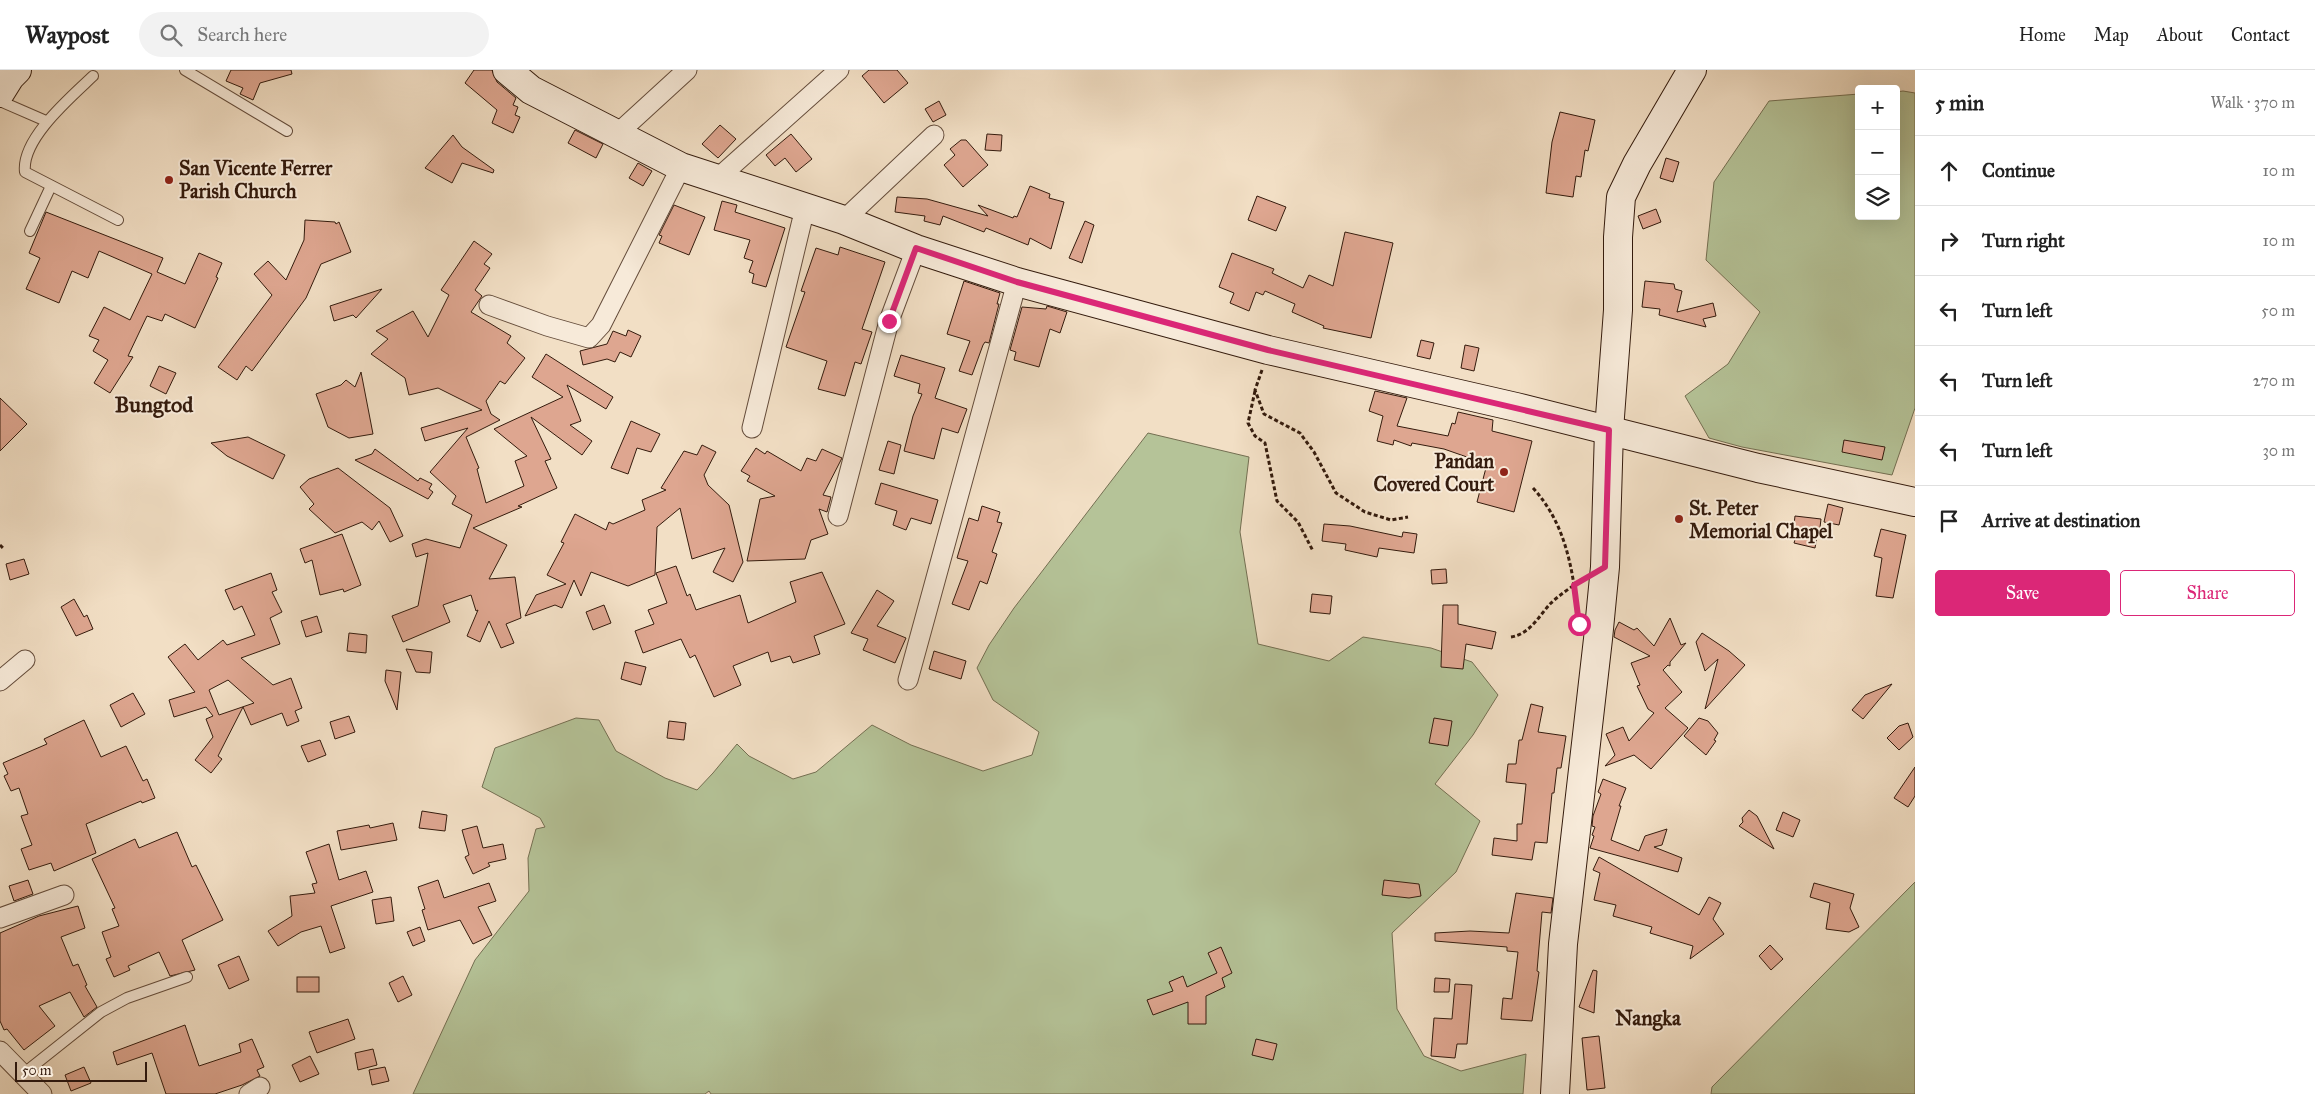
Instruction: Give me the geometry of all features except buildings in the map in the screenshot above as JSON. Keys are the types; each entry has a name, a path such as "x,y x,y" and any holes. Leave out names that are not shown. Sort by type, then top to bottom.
{"street":[{"path":"0,93 17,70"},
{"path":"507,70 531,90 681,167 844,220 916,248 1017,282 1268,350 1609,430 1758,468 1915,502"},
{"path":"616,135 687,70"},
{"path":"718,178 839,70"},
{"path":"1555,1094 1563,944 1605,567 1609,430 1618,310 1618,237 1621,197 1637,164 1692,70"},
{"path":"844,220 934,135"},
{"path":"489,305 547,326 589,338 602,325 681,167"},
{"path":"752,428 805,208"},
{"path":"838,516 889,321 916,248"},
{"path":"908,680 1017,282"},
{"path":"0,681 25,660"},
{"path":"0,918 64,895"},
{"path":"0,1051 42,1094"}],"lane":[{"path":"185,70 287,130"},
{"path":"93,76 46,121 24,162 25,172 118,220"},
{"path":"0,101 46,121"},
{"path":"30,231 51,186"},
{"path":"23,1074 101,1012 127,998 187,977"}],"path":[{"path":"1268,350 1255,390 1248,423 1255,436 1265,443 1277,501 1298,522 1313,551"},
{"path":"1255,390 1264,414 1300,433 1314,452 1336,493 1365,512 1391,520 1408,517"},
{"path":"1534,488 1546,502 1561,531 1574,585 1578,614"},
{"path":"1511,637 1529,628 1540,619 1550,604 1574,585 1605,567"}],"green space":[{"path":"1900,91 1915,93 1915,408 1892,475 1742,447 1709,438 1685,396 1728,364 1760,312 1706,260 1714,182 1769,101 1855,94 1855,220 1900,220"},
{"path":"1148,433 1249,457 1240,532 1258,644 1329,661 1363,637 1431,648 1472,662 1498,695 1473,735 1435,784 1480,821 1456,872 1392,933 1397,1009 1424,1056 1461,1071 1526,1054 1523,1094 711,1094 709,1091 705,1094 413,1094 475,960 529,891 528,858 536,829 545,827 540,818 482,787 495,748 576,718 599,720 616,751 665,778 697,790 737,744 749,756 793,779 816,772 872,725 911,745 983,771 1032,755 1039,732 993,700 977,668 989,645 1014,608"},
{"path":"1915,882 1915,1094 1711,1094 1712,1087"}],"place":[{"name":"San Vicente Ferrer Parish Church","path":"169,180"},
{"name":"Pandan Covered Court","path":"1504,472"},
{"name":"St. Peter Memorial Chapel","path":"1679,519"}],"district":[{"name":"Bungtod","path":"154,404"},
{"name":"Nangka","path":"1648,1018"}],"route":[{"path":"889,321 916,248 1017,282 1268,350 1609,430 1605,567 1574,585 1579,624"}]}
